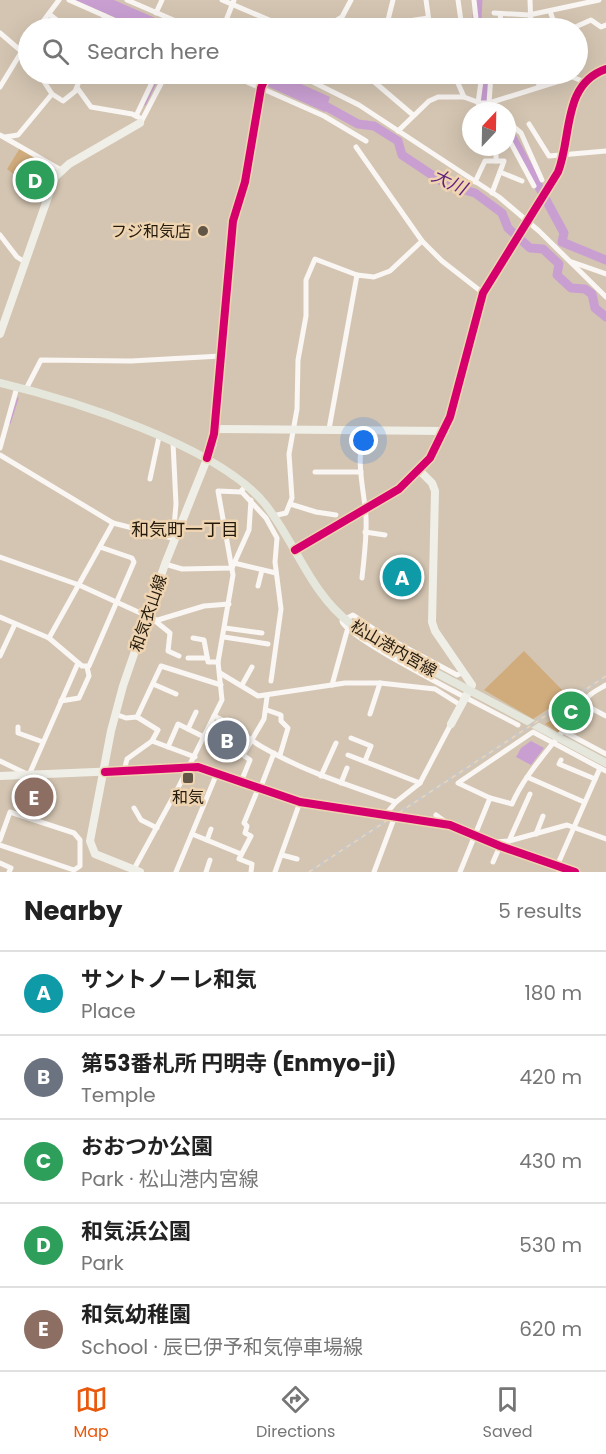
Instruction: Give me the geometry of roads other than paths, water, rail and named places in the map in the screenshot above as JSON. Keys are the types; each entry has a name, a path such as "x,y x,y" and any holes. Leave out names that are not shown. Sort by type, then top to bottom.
{"main road":[{"name":"松山港内宮線","path":"0,383 96,411 207,458 243,489 263,502 295,550 312,582 344,618 372,639 604,759"}],"street":[{"path":"46,18 59,0"},
{"path":"69,0 110,18"},
{"path":"127,0 167,18"},
{"path":"156,13 162,0"},
{"path":"222,0 233,2 267,18"},
{"path":"340,18 351,0"},
{"path":"388,18 393,0"},
{"path":"426,0 428,18"},
{"path":"458,0 461,18"},
{"path":"474,0 476,18"},
{"path":"529,18 530,0"},
{"path":"499,18 497,13 528,15 599,0"},
{"path":"227,18 233,2"},
{"path":"550,11 552,18"},
{"path":"49,14 54,18"},
{"path":"588,21 591,20 601,27 606,25"},
{"path":"0,33 18,47"},
{"path":"0,87 18,57"},
{"path":"588,80 606,69"},
{"path":"46,84 52,94 65,101 78,84"},
{"path":"140,119 152,84"},
{"path":"0,334 52,182 61,170 140,119 160,84"},
{"path":"254,84 324,116 366,141"},
{"path":"319,84 341,94 492,192 606,297"},
{"path":"377,84 413,115"},
{"path":"458,84 464,98"},
{"path":"482,84 483,102"},
{"path":"483,102 488,84"},
{"path":"486,102 546,84"},
{"path":"295,550 399,489 420,471 445,431 483,293 525,223 548,190 565,154 573,104 584,84"},
{"name":"和気衣山線","path":"91,849 90,841 115,714 174,539 213,444 233,221 247,171 261,87"},
{"path":"76,89 91,107 140,119"},
{"path":"17,144 18,135 52,94"},
{"path":"398,131 413,115 438,97 464,98 479,102"},
{"path":"529,127 547,154 606,151"},
{"path":"516,129 521,134 542,180"},
{"path":"1,137 18,135"},
{"path":"1,137 61,170"},
{"path":"356,147 422,242 483,293"},
{"path":"516,153 534,186"},
{"path":"475,182 485,161 504,161 492,192"},
{"path":"500,172 522,181"},
{"path":"0,235 17,257 25,262"},
{"path":"273,516 286,513 293,489 289,454 294,429 298,360 306,316 306,280 315,259 357,275 374,277 390,271 422,242"},
{"path":"570,262 606,274"},
{"path":"329,429 357,275"},
{"path":"0,448 21,388 41,360 120,361 221,356"},
{"path":"214,429 445,431"},
{"path":"363,578 365,510 360,442 366,429"},
{"path":"150,479 159,437"},
{"path":"0,455 113,523 174,539 176,504 173,443"},
{"path":"385,815 396,802 420,783 472,685 435,631 432,622 435,491 432,483 420,471"},
{"path":"315,472 361,472"},
{"path":"233,566 218,491 243,489 277,538 276,573 281,609 271,681"},
{"path":"81,850 91,849 98,855 135,871 195,757 223,698 218,662 224,637 233,566 249,530 251,501"},
{"path":"290,504 336,515"},
{"path":"49,638 113,523"},
{"path":"365,532 385,535"},
{"path":"87,667 91,664 134,562 132,558 100,547"},
{"path":"364,552 373,552"},
{"path":"0,557 79,585 149,618 170,633 168,651 176,655 168,668"},
{"path":"165,564 182,569 233,566 276,573"},
{"path":"363,569 372,570"},
{"path":"258,586 262,570"},
{"path":"149,618 164,619 204,606 228,604"},
{"path":"464,672 457,675 386,637 353,615 344,618 342,626 373,648 518,725"},
{"path":"0,617 49,638 78,663 87,667"},
{"path":"0,656 15,624"},
{"path":"225,628 262,633"},
{"path":"332,685 347,631"},
{"path":"224,637 268,644"},
{"path":"193,638 204,640 208,662 218,662"},
{"path":"188,658 207,658"},
{"path":"29,775 78,663"},
{"path":"137,717 161,666 221,685"},
{"path":"61,702 79,698 89,676 87,667"},
{"path":"242,685 252,667"},
{"path":"220,673 258,696 267,697 332,685 380,683 435,689 462,706"},
{"path":"370,714 380,683"},
{"path":"153,684 176,694"},
{"path":"604,759 553,743 533,732 459,780 460,784 490,798 512,804 528,777 553,743 584,704 590,695 606,685"},
{"path":"241,782 250,760 243,755 267,710 267,697"},
{"path":"584,704 606,716"},
{"path":"251,872 252,864 239,859 250,836 245,833 247,826 244,823 288,728 282,721 281,715 267,710"},
{"path":"188,729 196,712"},
{"path":"115,714 126,718 137,717 158,730 152,741 127,759 124,771"},
{"path":"214,716 233,724 252,741 321,776 396,802"},
{"path":"168,747 178,724 204,738"},
{"path":"18,727 18,733 43,742"},
{"path":"563,731 604,759 606,771"},
{"path":"351,738 371,746 365,762"},
{"path":"152,741 195,757"},
{"path":"321,776 336,743"},
{"path":"348,755 420,783"},
{"path":"559,868 574,826 604,759"},
{"path":"561,760 559,764 594,779"},
{"path":"0,761 29,775"},
{"path":"0,776 198,767 300,802 450,825 500,846 575,872"},
{"path":"341,783 347,768"},
{"path":"176,872 217,773"},
{"path":"528,777 584,802"},
{"path":"509,841 530,794"},
{"path":"460,872 490,798"},
{"path":"275,872 300,802"},
{"path":"134,808 141,820 157,828"},
{"path":"0,840 10,812 74,833 80,840 80,866 74,870 0,845"},
{"path":"436,815 450,825"},
{"path":"374,872 395,816"},
{"path":"536,834 543,816"},
{"path":"493,842 509,841 567,825 605,838 606,831"},
{"path":"207,840 212,829"},
{"path":"192,834 241,854"},
{"path":"493,862 500,846"},
{"path":"282,855 297,859"},
{"path":"206,872 210,860"},
{"path":"0,863 11,868 9,872"}],"waterway":[{"path":"477,18 478,0"},
{"path":"145,105 155,84"},
{"path":"484,102 485,84"},
{"name":"大川","path":"318,102 358,124 374,126 398,141 402,155 447,185 475,193 502,213 508,228 530,248 543,249 559,264 557,275 571,288 585,289 592,294 595,308 606,317"},
{"path":"516,145 564,233 562,242 606,260"},
{"path":"10,423 18,398"}],"railway":[{"path":"309,872 606,676"}],"place":[{"name":"和気浜公園","path":"35,180"},
{"name":"フジ和気店","path":"203,231"},
{"name":"サントノーレ和気","path":"402,577"},
{"name":"おおつか公園","path":"571,711"},
{"name":"第53番札所 円明寺 (Enmyo-ji)","path":"227,740"},
{"name":"和気","path":"188,778"},
{"name":"和気幼稚園","path":"34,797"}],"district":[{"name":"和気町一丁目","path":"185,530"}]}
